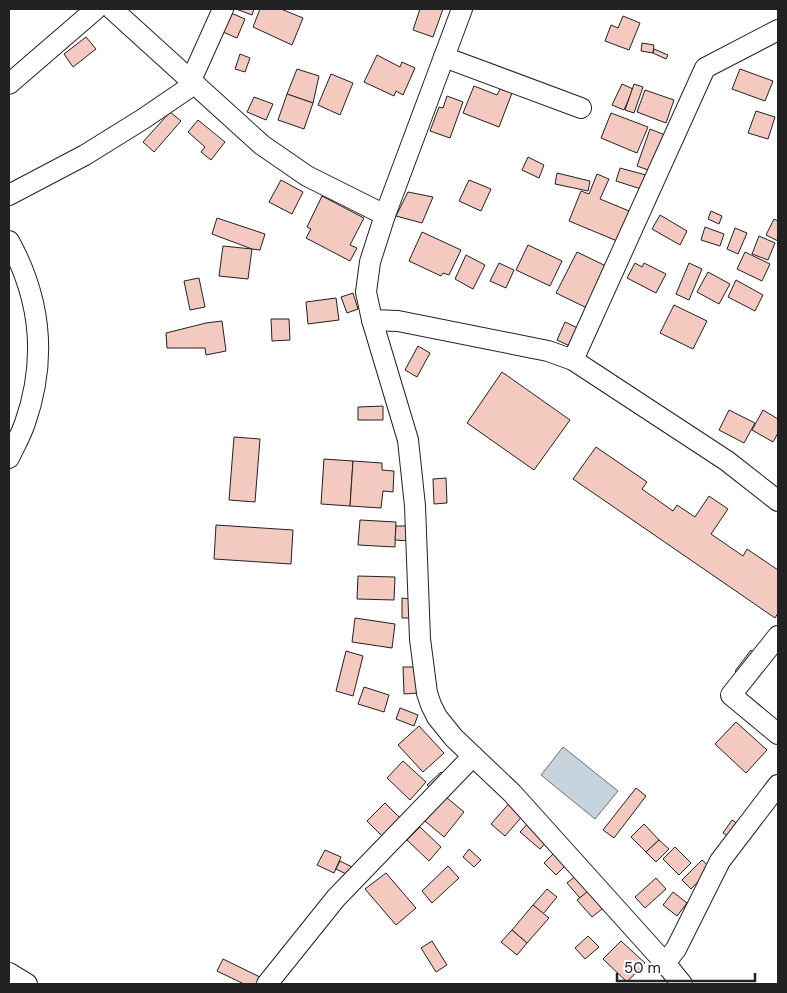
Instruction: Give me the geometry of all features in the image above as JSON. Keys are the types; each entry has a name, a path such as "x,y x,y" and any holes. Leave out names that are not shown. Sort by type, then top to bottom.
{"street":[{"path":"9,84 96,9"},
{"path":"112,9 262,145 307,176 385,215"},
{"path":"9,195 85,155 143,120 186,89 223,9"},
{"path":"462,9 385,215 370,262 366,292 372,320 408,440 415,506 420,639 427,692 437,717 454,738 512,793 682,984"},
{"path":"573,360 705,68 778,30"},
{"path":"444,57 581,108"},
{"path":"9,241 28,284 36,315 38,344 38,370 32,400 25,424 9,458"},
{"path":"372,320 386,319 398,321 548,351 573,360 727,461 778,501"},
{"path":"778,636 731,695 778,734"},
{"path":"267,984 336,898 473,756"},
{"path":"665,963 676,949 720,861 778,785"},
{"path":"9,973 28,984"}],"shaded area":[{"path":"563,747 618,791 595,819 541,775"}],"building":[{"path":"236,9 254,9 252,15"},
{"path":"260,9 281,9 303,18 292,45 253,27"},
{"path":"420,9 443,9 433,37 413,30"},
{"path":"231,13 245,19 237,38 223,32"},
{"path":"623,16 640,23 629,50 605,41 611,25 618,28"},
{"path":"86,37 96,49 73,67 64,54"},
{"path":"642,43 654,45 653,53 641,51"},
{"path":"654,49 668,55 666,59 653,53"},
{"path":"240,54 250,58 245,72 235,69"},
{"path":"377,55 400,67 402,62 415,68 403,95 396,91 394,96 364,82"},
{"path":"297,69 319,76 313,103 287,94"},
{"path":"740,69 773,81 765,101 732,89"},
{"path":"331,74 353,83 340,115 318,105"},
{"path":"622,84 633,89 624,110 612,105"},
{"path":"634,84 643,87 634,113 625,110"},
{"path":"474,86 497,95 500,89 512,93 499,127 463,113"},
{"path":"645,90 674,100 666,123 637,112"},
{"path":"287,94 313,103 304,129 278,120"},
{"path":"447,96 463,102 450,138 430,131 439,107 443,108"},
{"path":"254,97 273,104 266,120 247,112"},
{"path":"756,111 775,117 768,139 748,133"},
{"path":"170,112 181,121 154,152 143,142"},
{"path":"611,113 648,127 637,153 601,138"},
{"path":"198,120 225,142 211,160 201,152 205,147 188,132"},
{"path":"650,129 665,135 651,171 637,166"},
{"path":"528,157 544,165 539,178 522,170"},
{"path":"620,168 646,175 641,189 616,181"},
{"path":"557,173 590,181 588,191 555,184"},
{"path":"597,174 609,179 600,199 634,213 622,243 569,221 581,191 589,194"},
{"path":"281,180 303,192 292,214 269,202"},
{"path":"469,180 491,189 481,211 459,201"},
{"path":"408,192 433,197 422,223 396,216"},
{"path":"322,196 364,218 350,245 357,248 350,261 306,238 311,229 307,227"},
{"path":"711,211 722,216 719,224 708,219"},
{"path":"660,215 687,231 680,245 652,229"},
{"path":"217,218 265,234 260,250 252,249 212,234"},
{"path":"774,219 778,221 778,241 766,235"},
{"path":"705,227 724,234 720,246 701,240"},
{"path":"735,228 747,233 738,254 727,249"},
{"path":"422,232 461,250 449,275 443,273 441,276 409,261"},
{"path":"759,236 775,243 768,260 752,254"},
{"path":"528,245 562,261 550,286 516,270"},
{"path":"223,246 252,249 248,279 219,276"},
{"path":"577,252 610,268 589,309 556,293"},
{"path":"745,252 770,264 762,281 737,269"},
{"path":"466,255 485,265 473,289 455,279"},
{"path":"499,263 514,270 506,288 490,281"},
{"path":"635,263 642,267 644,263 666,274 656,293 627,278"},
{"path":"689,263 702,269 689,300 676,294"},
{"path":"708,272 730,284 719,304 697,292"},
{"path":"199,278 205,307 190,310 184,281"},
{"path":"736,280 763,295 755,311 728,297"},
{"path":"353,293 358,309 347,313 341,297"},
{"path":"336,298 339,320 308,324 306,302"},
{"path":"674,305 707,321 693,349 660,333"},
{"path":"271,319 289,319 290,340 272,341"},
{"path":"222,321 226,351 206,355 205,348 167,348 166,333"},
{"path":"565,322 582,330 574,348 557,340"},
{"path":"418,346 430,353 417,377 405,370"},
{"path":"502,372 570,420 534,470 467,423"},
{"path":"383,406 383,420 358,420 358,407"},
{"path":"729,410 755,423 744,443 719,430"},
{"path":"763,410 778,419 778,433 773,442 752,430"},
{"path":"234,437 260,439 255,502 229,500"},
{"path":"596,447 647,482 642,489 673,511 677,505 695,517 709,496 728,509 711,534 743,556 747,549 778,570 778,613 775,618 573,479"},
{"path":"324,459 353,461 350,506 321,504"},
{"path":"353,461 382,463 382,470 394,471 393,492 383,491 381,508 350,506"},
{"path":"446,478 447,503 434,504 433,479"},
{"path":"360,520 396,522 395,547 358,545"},
{"path":"216,525 293,530 291,564 214,559"},
{"path":"396,526 411,526 411,541 395,540"},
{"path":"358,576 395,577 394,600 357,599"},
{"path":"402,598 410,599 410,618 402,618"},
{"path":"355,618 395,624 392,648 352,642"},
{"path":"751,650 759,656 742,677 735,671"},
{"path":"346,651 363,656 353,696 336,691"},
{"path":"403,667 419,667 419,693 404,694"},
{"path":"364,687 389,695 384,712 358,704"},
{"path":"400,708 418,715 414,726 396,719"},
{"path":"736,722 767,750 746,773 715,744"},
{"path":"419,726 444,753 423,772 398,745"},
{"path":"403,761 426,782 410,800 387,778"},
{"path":"441,772 448,779 434,792 427,785"},
{"path":"636,788 646,796 614,838 603,830"},
{"path":"446,797 464,812 444,837 425,821"},
{"path":"512,800 526,812 505,836 491,824"},
{"path":"385,803 405,823 387,841 367,821"},
{"path":"531,820 551,837 540,849 520,832"},
{"path":"732,820 741,826 733,840 723,833"},
{"path":"644,824 659,840 646,852 631,837"},
{"path":"420,827 441,847 429,861 407,840"},
{"path":"659,840 669,849 656,862 646,852"},
{"path":"675,847 691,863 679,875 663,859"},
{"path":"469,849 481,860 474,867 463,857"},
{"path":"558,849 570,861 556,875 544,863"},
{"path":"325,850 341,857 334,873 317,865"},
{"path":"702,860 711,868 691,889 682,880"},
{"path":"340,861 356,869 352,877 336,869"},
{"path":"448,866 459,878 432,903 422,891"},
{"path":"386,873 416,908 396,925 365,889"},
{"path":"577,875 590,890 580,898 567,883"},
{"path":"656,878 666,889 645,908 635,897"},
{"path":"592,888 607,905 592,917 577,900"},
{"path":"547,889 557,897 543,914 533,905"},
{"path":"673,892 687,903 677,916 663,905"},
{"path":"533,905 549,918 527,943 512,930"},
{"path":"512,930 527,943 517,955 501,942"},
{"path":"588,936 599,947 585,959 575,948"},
{"path":"432,941 447,965 436,972 421,948"},
{"path":"621,941 645,963 627,982 603,959"},
{"path":"223,959 264,979 261,984 244,984 217,971"}]}
